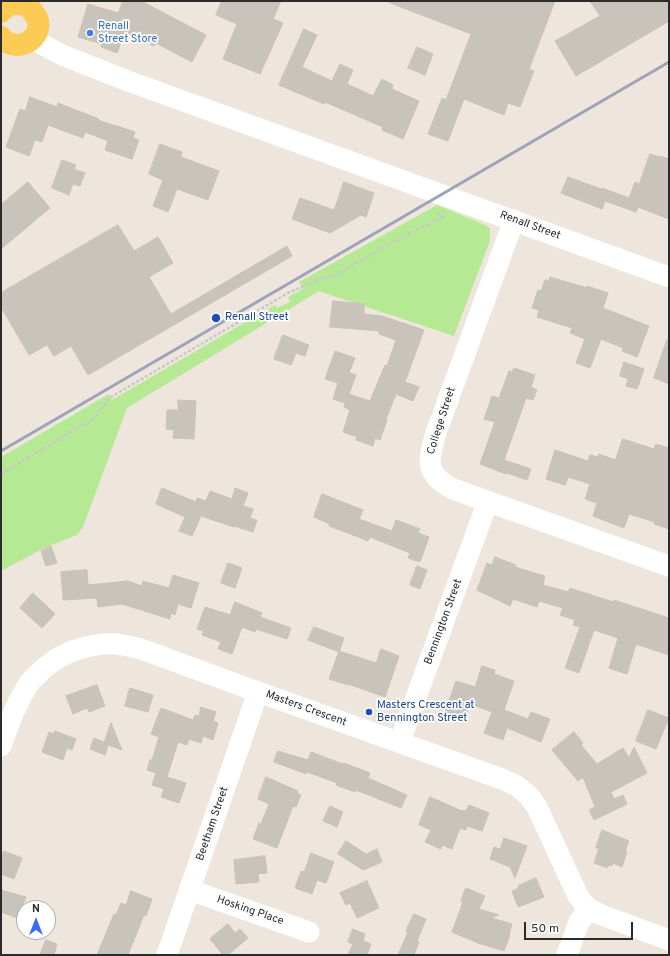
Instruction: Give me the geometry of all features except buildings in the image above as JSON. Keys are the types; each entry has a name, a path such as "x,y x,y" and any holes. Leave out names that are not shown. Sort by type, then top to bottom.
{"main road":[{"path":"1,10 16,4 33,5 38,23 37,32 32,39 25,44 9,44 1,38"}],"street":[{"name":"Renall Street","path":"32,39 62,55 128,81 669,277"},
{"name":"College Street","path":"514,220 436,432 431,450 431,469 436,477 453,489 488,500 669,566"},
{"name":"Bennington Street","path":"400,743 488,500"},
{"name":"Masters Crescent","path":"1,746 19,701 31,680 47,665 64,654 85,647 106,644 124,645 141,649 502,779 517,786 529,796 537,807 578,896 589,908"},
{"name":"Beetham Street","path":"167,955 258,692"},
{"name":"Hosking Place","path":"190,890 309,932"},
{"path":"566,955 579,922 589,908 599,914 669,940"}],"path":[{"path":"1,474 93,418 111,397 282,297 302,286 322,278 334,276 402,238 444,217 433,211"}],"green space":[{"path":"437,205 490,228 490,241 454,336 319,291 127,408 83,527 77,535 44,548 1,571 1,457 109,394 112,400 275,305 277,308 290,302 288,297 303,289 299,282"}],"railway":[{"path":"1,451 669,62"}],"place":[{"name":"Renall Street Store","path":"90,33"},
{"name":"Renall Street","path":"216,318"},
{"name":"Masters Crescent at Bennington Street","path":"369,712"}]}
